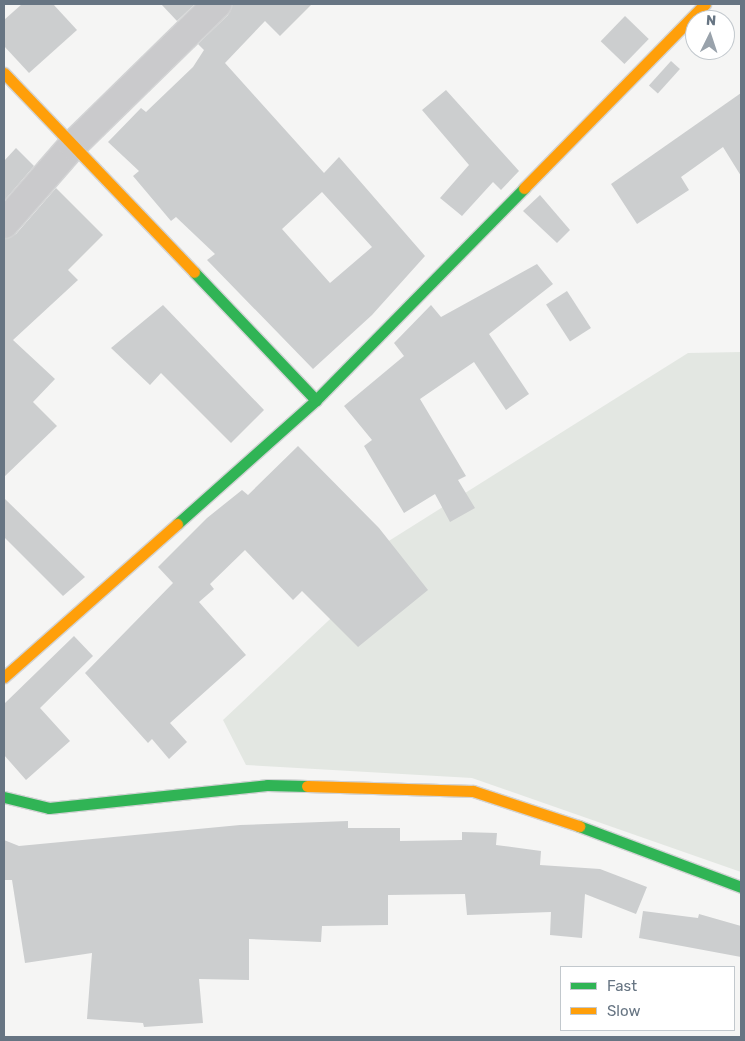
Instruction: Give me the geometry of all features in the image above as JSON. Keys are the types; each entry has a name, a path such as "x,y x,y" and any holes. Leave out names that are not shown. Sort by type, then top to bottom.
{"street":[{"path":"4,224 73,145 217,4"},
{"path":"4,677 316,400 705,4"},
{"path":"4,73 316,400"},
{"path":"4,797 49,808 268,785 473,791 626,842 741,887"}],"shaded area":[{"path":"741,352 741,872 472,778 246,765 223,720 379,573 376,549 688,353"}],"building":[{"path":"22,4 53,4 77,30 29,73 4,46 4,20"},
{"path":"161,4 195,4 177,21"},
{"path":"232,4 312,4 280,36 265,21 225,63 324,173 339,157 425,256 372,315 313,369 207,260 215,254 176,217 171,221 133,176 139,171 108,142 141,108 146,112 193,67 204,50 198,44 228,15","holes":["322,192 372,247 330,283 282,229"]},
{"path":"625,16 649,39 624,64 601,41"},
{"path":"671,61 680,69 658,94 649,86"},
{"path":"446,90 519,171 501,190 493,182 462,216 440,198 469,165 422,110"},
{"path":"741,93 741,176 723,147 681,177 689,190 637,224 611,184"},
{"path":"16,148 34,166 4,201 4,161"},
{"path":"56,188 103,235 68,270 78,280 13,340 55,379 33,402 57,426 4,477 4,239 16,234"},
{"path":"540,195 570,230 557,243 523,211"},
{"path":"537,264 553,284 489,334 529,394 506,410 474,362 420,399 466,476 458,480 475,508 450,522 435,494 404,513 364,446 372,440 344,406 404,356 394,343 431,305 441,317"},
{"path":"567,291 591,328 570,342 546,305"},
{"path":"163,305 264,410 231,443 161,373 150,385 111,348"},
{"path":"298,446 379,528 428,590 358,647 302,591 293,600 245,550 210,584 214,589 199,602 246,655 170,723 187,742 169,759 152,739 148,743 85,673 173,583 158,567 207,518 242,490 248,495"},
{"path":"4,498 85,577 63,596 4,537"},
{"path":"74,636 93,656 40,708 70,741 26,780 4,755 4,704"},
{"path":"348,821 348,828 400,828 400,841 462,840 462,832 497,833 496,845 541,851 540,865 600,869 647,887 636,914 585,894 582,938 550,935 551,912 467,915 465,894 388,895 388,925 322,926 321,942 249,939 249,980 199,979 203,1023 144,1027 143,1023 87,1019 92,953 25,963 12,880 4,880 4,840 19,846 240,825"},
{"path":"643,911 698,918 699,914 741,926 741,957 639,938"}],"traffic: fast":[{"path":"177,524 316,400 524,188"},
{"path":"194,272 316,400"},
{"path":"4,797 49,808 267,785 307,786"},
{"path":"579,826 741,887"}],"traffic: slow":[{"path":"524,188 705,4"},
{"path":"4,73 194,272"},
{"path":"4,677 177,524"},
{"path":"307,786 473,791 579,826"}]}
